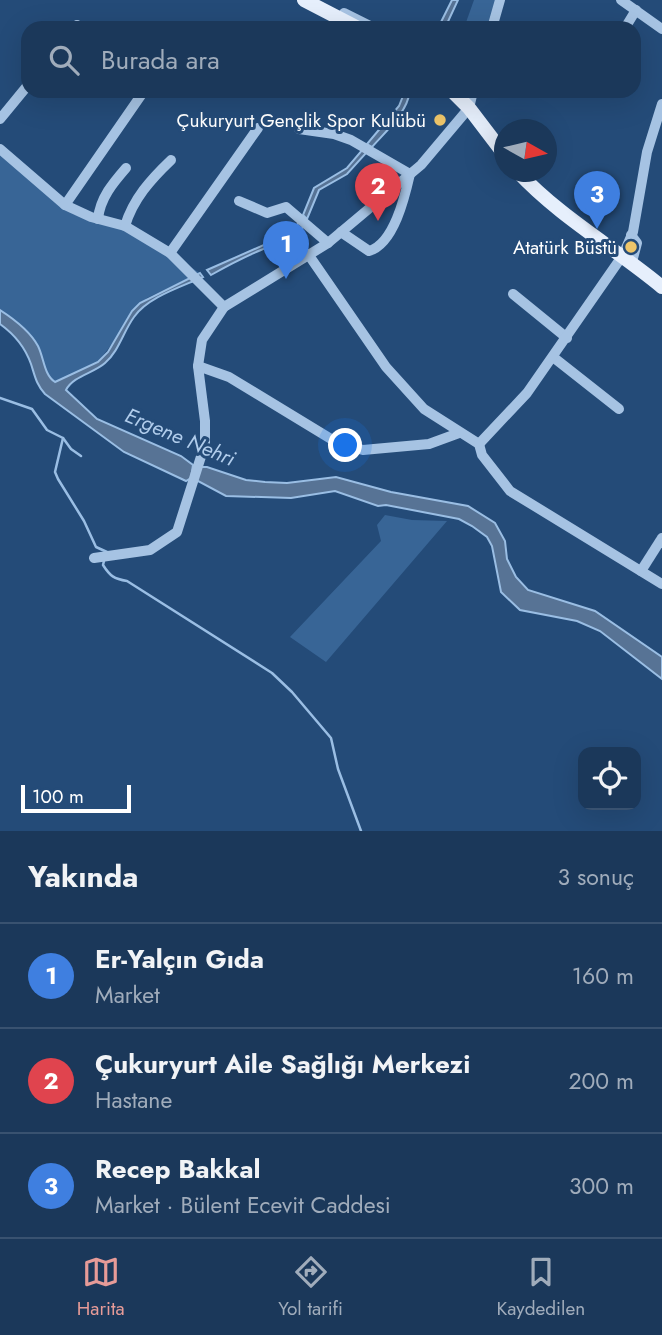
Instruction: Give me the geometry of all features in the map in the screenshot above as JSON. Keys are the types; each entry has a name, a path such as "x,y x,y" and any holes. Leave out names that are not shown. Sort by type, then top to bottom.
{"main road":[{"path":"305,0 344,21"},
{"path":"465,98 469,108 494,140"},
{"path":"529,182 572,220 628,259 662,287"}],"street":[{"path":"494,21 500,0"},
{"path":"621,0 662,29"},
{"path":"629,21 636,10"},
{"path":"327,12 342,12 360,21"},
{"path":"0,119 21,94"},
{"path":"65,205 139,98"},
{"path":"479,444 527,393 628,259 647,152 658,136 662,104"},
{"path":"94,558 150,550 177,531 205,444 198,366 202,340 225,307 328,243 421,165 469,108"},
{"path":"170,253 258,128"},
{"path":"299,129 334,134 410,174"},
{"path":"0,149 65,205 98,219 125,226 170,253 225,307"},
{"path":"125,226 148,182 171,160"},
{"path":"98,219 99,206 126,168"},
{"path":"341,232 369,250 376,249 394,225 410,174"},
{"path":"239,201 267,213 286,207 328,243"},
{"path":"308,254 386,367 424,409 479,444 482,455 510,491 662,584"},
{"path":"513,294 567,338"},
{"path":"553,357 619,409"},
{"path":"198,366 229,377 336,442 363,450 429,444 459,433"},
{"path":"641,571 662,538"}],"shaded area":[{"path":"452,0 458,0 448,21 442,21"},
{"path":"474,0 498,0 490,21 466,21"},
{"path":"402,98 408,98 400,114 372,147 367,144 399,106"},
{"path":"363,149 367,152 347,174 319,190 307,219 303,215 314,188 347,168"},
{"path":"0,153 73,214 141,236 200,273 147,298 98,362 55,382 49,379 38,346 0,310"},
{"path":"300,222 304,226 289,238 211,275 207,270 282,237"},
{"path":"200,273 203,277 166,293 140,310 110,358 74,381 66,390 97,419 181,456 193,465 191,478 186,481 124,452 45,394 22,347 0,324 0,310 31,335 40,351 46,371 55,382 98,362 108,352 132,311 140,303"},
{"path":"199,467 207,467 246,480 265,482 287,483 336,477 391,492 468,506 495,523 505,541 507,559 516,577 528,590 595,611 662,657 662,679 600,631 577,621 520,610 501,592 492,546 487,537 459,519 386,505 378,506 335,491 291,498 226,496 196,480"},
{"path":"385,515 412,520 447,521 326,662 290,637 381,541 377,525"}],"waterway":[{"path":"0,398 32,409 47,430 63,438 71,449 81,456"},
{"path":"63,438 55,472 96,547 107,552"},
{"path":"104,561 103,565 113,576 127,581 272,673 292,692 331,738 338,769 361,831"}],"place":[{"name":"Çukuryurt Gençlik Spor Kulübü","path":"440,120"},
{"name":"Çukuryurt Aile Sağlığı Merkezi","path":"378,221"},
{"name":"Recep Bakkal","path":"597,229"},
{"name":"Atatürk Büstü","path":"631,247"},
{"name":"Er-Yalçın Gıda","path":"286,279"}],"water label":[{"name":"Ergene Nehri","path":"180,437"}]}
